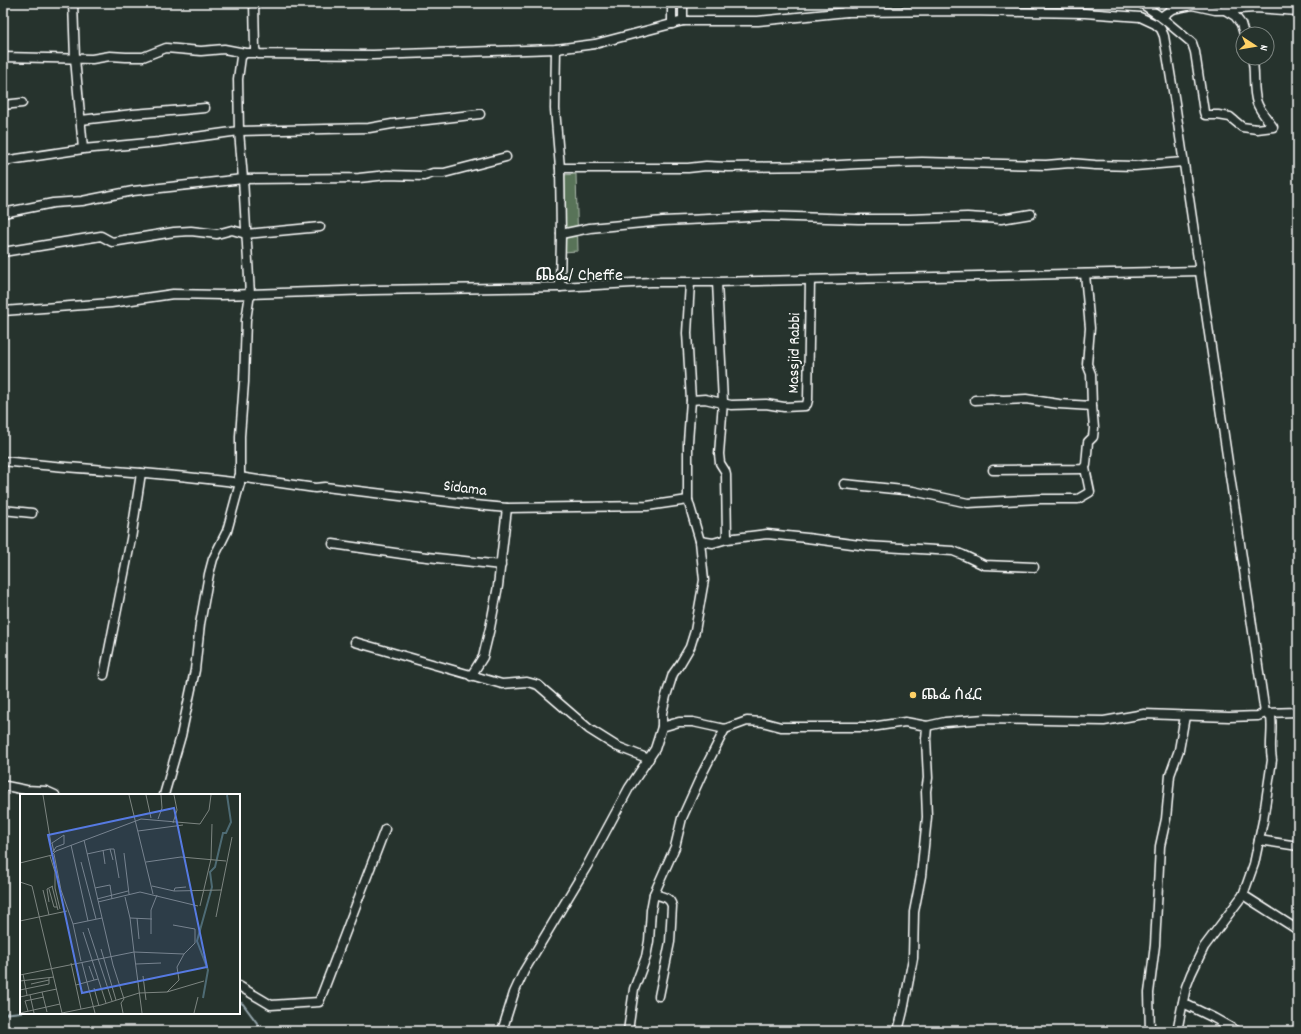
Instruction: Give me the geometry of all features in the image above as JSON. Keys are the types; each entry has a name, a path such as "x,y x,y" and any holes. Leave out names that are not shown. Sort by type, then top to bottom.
{"street":[{"path":"73,3 75,58 83,149"},
{"path":"254,3 256,53"},
{"path":"672,3 672,24"},
{"path":"683,3 683,22"},
{"path":"846,3 847,12"},
{"path":"1137,3 1140,17"},
{"path":"1141,3 1162,17 1192,43 1195,52 1205,115 1230,117 1242,127 1273,127 1257,104 1255,94 1255,66"},
{"path":"1162,17 1172,8 1192,5 1215,10 1255,8 1298,11"},
{"path":"1225,10 1235,16 1242,26"},
{"path":"3,57 92,59 110,56 143,57 166,48 201,51 224,49 259,54 373,55 556,49 595,44 683,22 758,22 847,12 998,11 1085,13 1140,17 1161,28 1164,36 1175,103 1265,713 1271,717 1270,741 1272,760 1254,864 1242,895 1225,921 1204,947 1191,974 1186,987 1177,1031"},
{"path":"556,49 555,109 560,168 560,287"},
{"path":"164,794 181,736 195,670 200,624 209,574 213,559 227,531 240,480 246,320 250,294 239,131 238,79 241,57 245,53"},
{"path":"3,105 22,103"},
{"path":"81,120 205,108"},
{"path":"3,161 83,149 159,142 239,131 369,128 480,114"},
{"path":"3,213 53,203 82,201 133,191 243,179 359,178 387,175 424,176 433,173 444,173 506,157"},
{"path":"560,168 824,166 922,162 1046,165 1070,163 1135,166 1183,162"},
{"path":"561,234 597,227 663,221 764,216 865,219 1001,219 1031,214"},
{"path":"3,252 101,236 112,242 174,232 191,231 217,234 232,230 246,234 320,228"},
{"path":"3,310 112,302 173,294 220,296 373,290 560,287 651,282 690,283 1199,271"},
{"path":"844,484 913,491 968,504 1078,498 1090,492 1085,468 1088,442 1093,437 1094,428 1091,374 1088,364 1090,328 1085,274"},
{"name":"Massjid Rabbi","path":"691,400 705,399 731,405 766,404 784,407 805,406 807,404 810,280"},
{"path":"717,282 723,402 719,454 720,463 725,470 726,475 727,539"},
{"path":"502,1031 514,993 524,971 587,866 628,788 655,748 662,727 662,713 673,674 690,648 695,631 704,580 700,541 688,500 688,442 691,400 686,332 690,283"},
{"path":"975,400 1026,399 1059,404 1092,406"},
{"name":"Sidama","path":"3,460 39,465 240,480 315,488 325,486 507,508 647,506 688,500"},
{"path":"993,470 1085,468"},
{"path":"104,675 131,540 141,473"},
{"path":"471,676 483,657 490,628 501,565 507,508"},
{"path":"3,510 32,513"},
{"path":"700,541 713,544 727,539 767,534 867,546 953,551 963,554 984,565 1034,568"},
{"path":"332,544 409,555 501,565"},
{"path":"355,642 502,684 527,682 538,685 589,729 616,746 649,759"},
{"path":"662,727 679,722 693,722 725,729 747,721 762,722 781,727 872,727 905,722 927,726 945,722 985,719 1104,721 1144,714 1229,717 1258,716 1265,713 1298,712"},
{"path":"1150,1031 1149,993 1155,945 1160,846 1166,819 1170,775 1179,750 1185,716"},
{"path":"898,1031 904,1012 913,958 914,912 921,876 927,817 927,726"},
{"path":"628,1031 634,989 646,957 654,894 675,846 682,818 725,729"},
{"path":"3,787 6,786 26,790 46,791 53,794"},
{"path":"240,987 272,1005 319,1002 385,829"},
{"path":"1259,840 1298,846"},
{"path":"654,894 671,901 672,906 670,942 659,996"},
{"path":"1242,895 1298,930"},
{"path":"1183,1002 1237,1031"}],"green space":[{"path":"576,174 578,251 563,252 562,175"}],"waterway":[{"path":"240,1002 243,1004 263,1031"},
{"path":"3,1014 20,1012"}],"place":[{"name":"ጨፌ ሰፈር","path":"913,695"}],"district":[{"name":"ጨፌ/ Cheffe","path":"579,276"}]}
